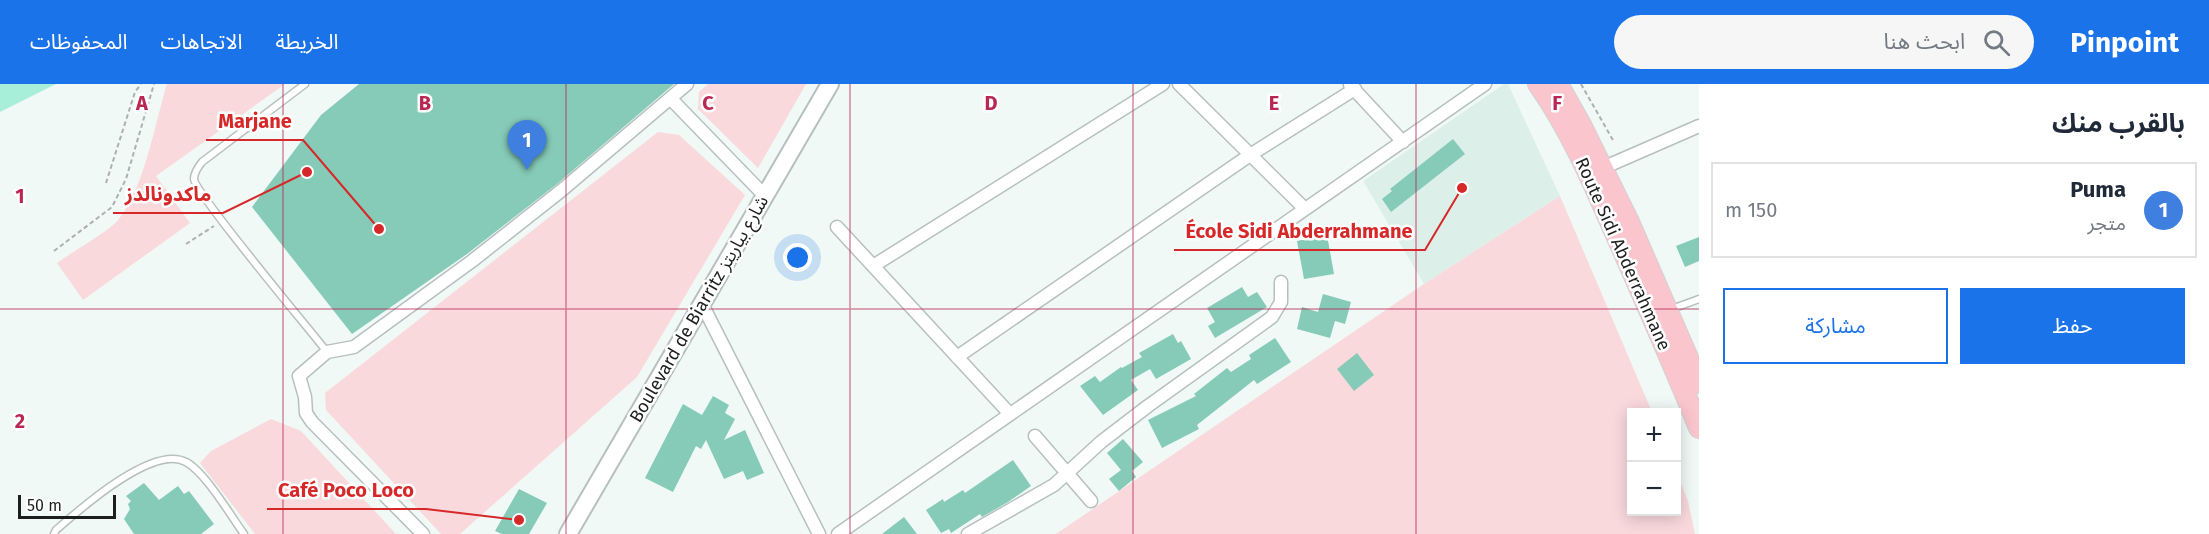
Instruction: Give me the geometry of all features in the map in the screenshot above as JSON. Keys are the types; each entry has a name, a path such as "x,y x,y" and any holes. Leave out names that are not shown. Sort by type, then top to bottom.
{"main road":[{"name":"Route Sidi Abderrahmane","path":"1538,84 1595,171 1668,310 1699,383"},
{"name":"Route Sidi Abderrahmane","path":"1563,86 1699,428"}],"street":[{"path":"423,534 348,460 306,413 305,397 299,376 327,352 354,346 471,261 562,190 687,84"},
{"name":"Boulevard de Biarritz شارع بياريتز","path":"568,534 830,84"},
{"path":"873,266 1163,84"},
{"path":"1179,84 1305,209"},
{"path":"838,534 1485,84"},
{"path":"957,357 1352,87 1403,142"},
{"path":"671,99 765,196"},
{"path":"1595,171 1699,126"},
{"path":"837,227 1009,413"},
{"path":"968,534 1044,492 1138,413 1272,317 1281,302 1281,282"},
{"path":"702,304 819,534"},
{"path":"1035,436 1091,501"}],"lane":[{"path":"305,84 202,162 197,168 194,179 222,220 327,352"},
{"path":"1668,310 1699,299"},
{"path":"54,534 79,510 118,483 147,465 168,459 186,462 194,468 210,486 244,534"}],"path":[{"path":"106,183 135,92 141,84"},
{"path":"54,251 112,207 126,179 154,84"},
{"path":"1581,84 1614,142"},
{"path":"186,244 222,220"}],"shaded area":[{"path":"0,84 56,84 0,112"},
{"path":"167,84 285,84 156,176 190,223 83,300 57,263 113,225 127,207 142,174"},
{"path":"708,84 806,84 758,168 698,109 699,92"},
{"path":"1504,84 1508,84 1560,196 1424,284 1363,181"},
{"path":"658,132 679,135 745,195 637,377 460,534 441,534 326,410 325,393"},
{"path":"1560,196 1650,408 1627,408 1627,516 1681,516 1681,483 1688,501 1695,534 1056,534 1424,284"},
{"path":"271,419 301,431 396,534 255,534 200,463 211,451"}],"building":[{"path":"359,84 674,84 557,184 467,254 352,334 252,207 321,115"},
{"path":"1453,139 1465,154 1391,212 1382,199 1392,191 1390,189"},
{"path":"1327,235 1334,274 1304,279 1297,241"},
{"path":"1699,237 1699,261 1685,267 1676,246"},
{"path":"1242,287 1248,297 1257,292 1267,307 1215,338 1208,326 1215,322 1207,308"},
{"path":"1323,294 1351,302 1345,324 1335,321 1330,338 1297,329 1302,307 1318,312"},
{"path":"1173,334 1178,343 1181,341 1191,359 1156,379 1150,369 1131,380 1138,390 1103,415 1080,386 1095,376 1100,382 1121,367 1142,357 1139,353"},
{"path":"1275,338 1291,362 1257,384 1254,380 1197,425 1199,429 1162,448 1148,420 1196,396 1194,394 1227,368 1231,372 1251,359 1249,355"},
{"path":"1357,353 1374,375 1354,391 1337,369"},
{"path":"713,396 729,405 725,413 735,419 724,440 745,430 764,473 747,480 743,471 724,479 706,440 701,449 696,446 673,492 645,478 683,404 702,415"},
{"path":"1123,439 1143,462 1132,471 1136,477 1119,491 1109,479 1121,470 1107,453"},
{"path":"1013,460 1031,486 982,517 980,514 951,533 949,529 941,533 926,510 963,490 965,493"},
{"path":"144,483 159,500 178,486 184,494 189,491 214,524 201,534 134,534 124,519 130,509 128,504 131,501 126,496"},
{"path":"519,489 547,503 529,534 502,534 495,531"},
{"path":"904,517 917,534 882,534"}],"place":[{"name":"Puma","path":"527,170"},
{"name":"ماكدونالدز","path":"307,172"},
{"name":"École Sidi Abderrahmane","path":"1462,188"},
{"name":"Marjane","path":"379,229"},
{"name":"Café Poco Loco","path":"519,520"}]}
